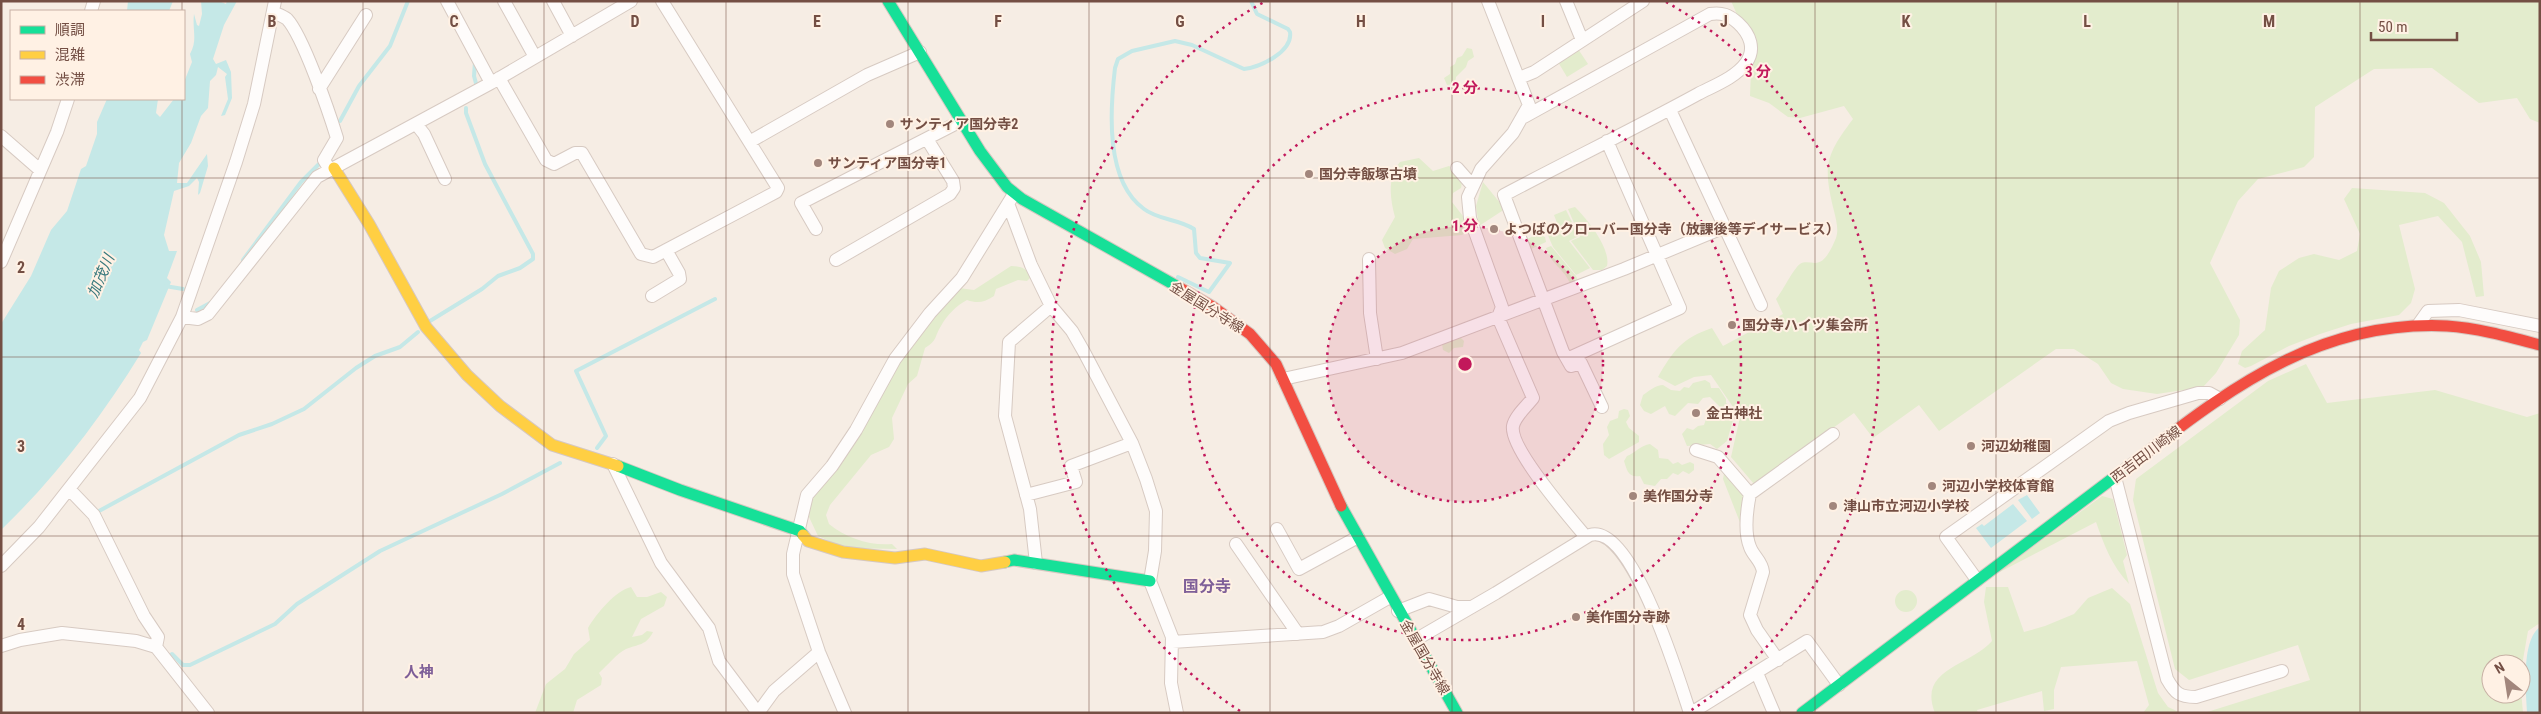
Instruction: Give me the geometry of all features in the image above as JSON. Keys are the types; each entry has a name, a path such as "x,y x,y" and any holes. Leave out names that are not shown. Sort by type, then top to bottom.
{"main road":[{"name":"金屋国分寺線","path":"888,1 984,157 1014,194 1223,314 1258,341 1271,357 1283,379 1337,498 1390,597 1457,713"},
{"path":"332,169 369,224 426,327 467,376 500,406 552,445 613,464 800,531 813,544 843,552 895,558 925,554 981,566 1014,560 1150,581"},
{"name":"西吉田川崎線","path":"1802,713 2115,477 2265,368 2300,352 2356,337 2418,325 2449,326 2540,345"}],"street":[{"path":"447,1 495,81 548,162 556,164 575,153 582,153 641,254 654,257 778,190 751,140 662,1"},
{"path":"504,1 535,57"},
{"path":"553,1 572,36"},
{"path":"1488,1 1529,102 1524,117 1509,138 1481,170 1472,185 1468,200 1469,212 1502,307 1498,317 1533,398 1515,420 1514,435 1527,461 1586,537"},
{"path":"1566,1 1582,40"},
{"path":"1519,78 1534,72 1643,1"},
{"path":"182,317 198,319 208,314 317,177 495,81 624,3"},
{"path":"274,7 286,18 298,35 337,138 324,160 332,169"},
{"path":"1,566 39,527 140,398 182,317 236,162 254,104 274,7"},
{"path":"1524,117 1702,18 1718,13 1730,17 1746,31 1750,38 1751,48 1746,63 1736,72 1670,110 1607,140 1504,194 1543,301 1567,359 1571,366 1581,363 1602,407"},
{"path":"319,89 366,15"},
{"path":"751,140 867,75 920,52"},
{"path":"1,262 57,132 68,100"},
{"path":"1670,110 1761,305"},
{"path":"816,230 801,203 961,120"},
{"path":"416,124 444,179"},
{"path":"1,136 40,170"},
{"path":"836,260 950,194 954,188 953,182 927,139"},
{"path":"1567,359 1680,308 1607,140"},
{"path":"1458,168 1472,185"},
{"path":"845,713 819,652 792,574 793,554 800,531 807,495 832,466 856,430 895,359 930,313 962,278 1009,206 1014,194"},
{"path":"1009,206 1031,265 1051,306 1072,331 1132,443 1156,511 1156,538 1150,581 1172,642 1171,683 1177,713"},
{"path":"1283,379 1402,353 1543,301 1725,227"},
{"path":"652,296 680,279 680,273 666,250"},
{"path":"1369,259 1370,313 1378,359"},
{"path":"1036,563 1026,495 1005,416 1009,342 1051,306"},
{"path":"2418,325 2428,310 2458,310 2540,326"},
{"path":"1977,580 1946,537 2115,418 2198,393 2208,393 2220,399"},
{"path":"1778,660 1751,619 1750,612 1763,569 1750,547 1748,511 1750,494 1833,434"},
{"path":"1026,495 1076,482 1071,466 1132,443"},
{"path":"1696,450 1718,457 1750,494"},
{"path":"613,464 661,563 709,628 719,660 758,713 774,691 819,652"},
{"path":"2115,477 2167,679 2174,692 2182,697 2196,697 2282,671"},
{"path":"69,489 94,515 144,616 158,637 156,647"},
{"path":"1277,529 1299,569 1358,537"},
{"path":"1415,640 1473,607 1586,537 1596,534 1616,546 1645,590 1661,624 1691,713 1807,641 1839,684"},
{"path":"1236,544 1298,634"},
{"path":"1172,642 1298,634 1330,630 1390,597"},
{"path":"1398,611 1420,600 1429,599 1457,607 1473,607"},
{"path":"1,646 20,640 62,633 136,641 156,647 208,713"},
{"path":"1757,673 1774,713"}],"green space":[{"path":"1731,1 2540,1 2540,123 2530,119 2517,98 2479,103 2432,68 2374,69 2315,107 2314,157 2304,167 2258,179 2238,201 2210,263 2240,320 2239,335 2216,373 2203,387 2157,394 2123,389 2111,383 2098,364 2074,349 2056,349 1939,431 1919,405 1873,438 1854,413 1754,484 1731,457 1740,417 1711,375 1694,377 1675,386 1658,377 1679,346 1693,336 1712,328 1723,346 1783,314 1776,299 1794,270 1802,263 1815,263 1822,260 1828,254 1836,238 1837,224 1828,183 1829,162 1837,143 1853,119 1844,106 1800,118 1788,117 1769,103 1750,96 1751,70 1757,52 1754,36 1739,19"},
{"path":"1467,48 1472,49 1474,57 1468,61 1466,67 1456,77 1455,84 1447,85 1444,78 1450,74 1450,67 1455,64 1457,58 1462,56"},
{"path":"1578,49 1588,64 1567,77 1558,62"},
{"path":"1419,158 1433,171 1449,166 1460,175 1462,180 1461,188 1453,193 1452,202 1466,220 1468,230 1462,235 1413,239 1407,249 1395,254 1385,248 1382,240 1395,217 1391,196 1391,181 1400,162"},
{"path":"1483,182 1505,209 1479,226 1476,206"},
{"path":"2352,188 2425,193 2444,203 2470,236 2481,262 2484,296 2476,297 2462,242 2438,216 2399,225 2415,289 2411,303 2399,315 2351,324 2320,334 2289,346 2245,368 2238,364 2242,351 2265,330 2271,288 2279,271 2299,258 2314,254 2339,260 2357,251 2360,234 2344,199"},
{"path":"1575,207 1586,219 1602,243 1607,266 1602,270 1593,270 1571,241 1580,237 1568,209"},
{"path":"1566,210 1579,236 1569,241 1590,268 1576,275 1553,247 1547,233 1559,228 1554,215"},
{"path":"1538,234 1545,237 1546,242 1531,249 1527,239"},
{"path":"1551,246 1579,282 1571,285 1549,254 1546,248"},
{"path":"1011,266 1023,268 1031,277 1027,281 1018,280 996,289 994,296 984,301 975,302 967,300 949,315 943,322 934,340 925,348 917,376 908,384 892,418 894,439 889,447 871,455 830,505 826,515 829,524 836,529 859,540 875,544 892,544 897,549 845,548 818,536 809,517 810,497 899,361 959,288 974,290"},
{"path":"1460,337 1464,341 1463,347 1454,348 1449,353 1443,350 1442,344"},
{"path":"2306,364 2327,403 2435,390 2527,417 2540,413 2540,623 2528,631 2524,654 2481,654 2481,704 2522,704 2523,713 2204,713 2310,680 2298,645 2189,680 2175,669 2133,500 2136,479 2268,381"},
{"path":"1705,380 1710,383 1711,388 1719,388 1726,399 1726,403 1732,408 1730,415 1733,420 1727,441 1717,449 1710,444 1687,446 1682,434 1687,428 1693,430 1698,426 1704,425 1706,419 1719,411 1720,407 1710,397 1703,398 1698,404 1688,403 1675,416 1669,414 1665,406 1651,414 1644,411 1640,405 1643,395 1658,386 1663,385 1671,390 1680,391 1684,387 1689,388 1693,383"},
{"path":"1628,410 1630,416 1626,422 1629,428 1639,436 1639,442 1609,459 1604,455 1603,444 1609,435 1607,427 1610,421 1618,418 1619,411"},
{"path":"1650,444 1658,450 1659,458 1668,459 1673,464 1678,462 1682,465 1690,462 1694,464 1694,470 1689,474 1683,471 1678,475 1673,473 1667,479 1661,479 1655,486 1644,484 1640,476 1630,475 1624,461 1627,456"},
{"path":"1727,473 1745,494 1741,525 1723,479 1724,474"},
{"path":"2102,496 2113,499 2127,555 2123,561 2129,584 2113,563 2096,522 1996,574"},
{"path":"631,587 637,597 647,597 661,592 667,597 664,606 641,619 632,637 642,635 647,631 653,632 648,640 626,649 612,660 599,673 602,678 601,685 577,700 573,713 535,713 546,684 565,669 574,654 590,640 588,628 596,616 619,593"},
{"path":"1986,587 2008,587 2024,632 2074,614 2088,598 2112,588 2130,604 2158,693 2168,707 2181,713 2143,713 2149,705 2137,661 2061,667 2054,690 2054,709 2044,711 2042,691 1977,710 1978,713 1935,713 1931,698 1933,686 1940,677 1992,641 1984,602"},
{"path":"1906,590 1914,593 1917,601 1914,609 1906,612 1898,609 1895,601 1898,593"}],"water":[{"path":"128,1 173,1 169,10 127,10"},
{"name":"加茂川","path":"201,1 219,1 226,4 227,1 237,1 224,25 213,59 216,64 226,60 231,72 232,98 225,115 221,116 228,99 225,77 227,74 218,67 216,75 210,81 208,108 201,116 191,143 179,163 177,183 187,183 207,154 208,166 200,193 198,195 199,182 197,178 189,186 174,191 164,235 169,251 177,251 167,278 171,282 147,340 143,342 139,350 141,353 110,401 59,468 1,530 1,324 31,276 51,230 67,211 81,169 86,166 97,134 97,122 107,100 158,100 156,113 160,117 173,100 185,100 185,80 192,62 190,54 194,44 194,14 199,26 202,14"},
{"path":"2027,495 2040,513 2032,519 2018,500"},
{"path":"2013,504 2027,521 1991,548 1976,528 1982,524 1984,526"},
{"path":"2540,627 2540,713 2527,713 2527,704 2531,704 2531,654 2527,654 2534,634"}],"waterway":[{"path":"340,121 359,86 390,46 408,1"},
{"path":"1178,277 1209,292 1230,263 1200,258 1196,253 1194,229 1182,223 1150,213 1131,197 1122,181 1116,163 1113,144 1112,104 1115,68 1118,59 1132,51 1175,41 1192,45 1244,69 1266,62 1281,52 1286,46 1290,39 1290,32 1288,29 1257,14 1251,1"},
{"path":"475,62 474,76 477,87"},
{"path":"430,321 482,289 498,276 520,268 533,259 533,254 485,164 466,113 466,108"},
{"path":"243,260 301,182 319,164"},
{"path":"165,286 183,289"},
{"path":"597,448 606,436 576,371 715,299"},
{"path":"197,310 212,302"},
{"path":"99,511 239,435 272,424 304,409 356,368 375,356 400,347 418,332"},
{"path":"172,654 183,665 190,665 275,624 297,604 380,551 502,494 560,463"}],"traffic: fast":[{"path":"888,1 980,151 1007,187 1022,199 1180,288"},
{"path":"1802,713 2145,454"},
{"path":"618,466 680,490 800,531 803,535"},
{"path":"1341,506 1457,713"},
{"path":"1005,562 1014,560 1150,581"}],"traffic: slow":[{"path":"334,168 369,224 426,327 467,375 500,406 552,445 618,466"},
{"path":"803,535 808,541 843,552 895,558 925,554 981,566 1005,562"}],"traffic: jam":[{"path":"1180,288 1213,307 1250,334 1276,364 1341,506"},
{"path":"2145,454 2213,403 2248,381 2284,361 2322,345 2361,333 2403,327 2447,326 2482,331 2540,345"}],"place":[{"name":"サンティア国分寺2","path":"890,124"},
{"name":"サンティア国分寺1","path":"818,163"},
{"name":"国分寺飯塚古墳","path":"1309,174"},
{"name":"よつばのクローバー国分寺（放課後等デイサービス）","path":"1494,229"},
{"name":"国分寺ハイツ集会所","path":"1732,325"},
{"name":"金古神社","path":"1696,413"},
{"name":"河辺幼稚園","path":"1971,446"},
{"name":"河辺小学校体育館","path":"1932,486"},
{"name":"美作国分寺","path":"1633,496"},
{"name":"津山市立河辺小学校","path":"1833,506"},
{"name":"美作国分寺跡","path":"1576,617"}],"district":[{"name":"国分寺","path":"1207,586"},
{"name":"人神","path":"419,672"}]}
